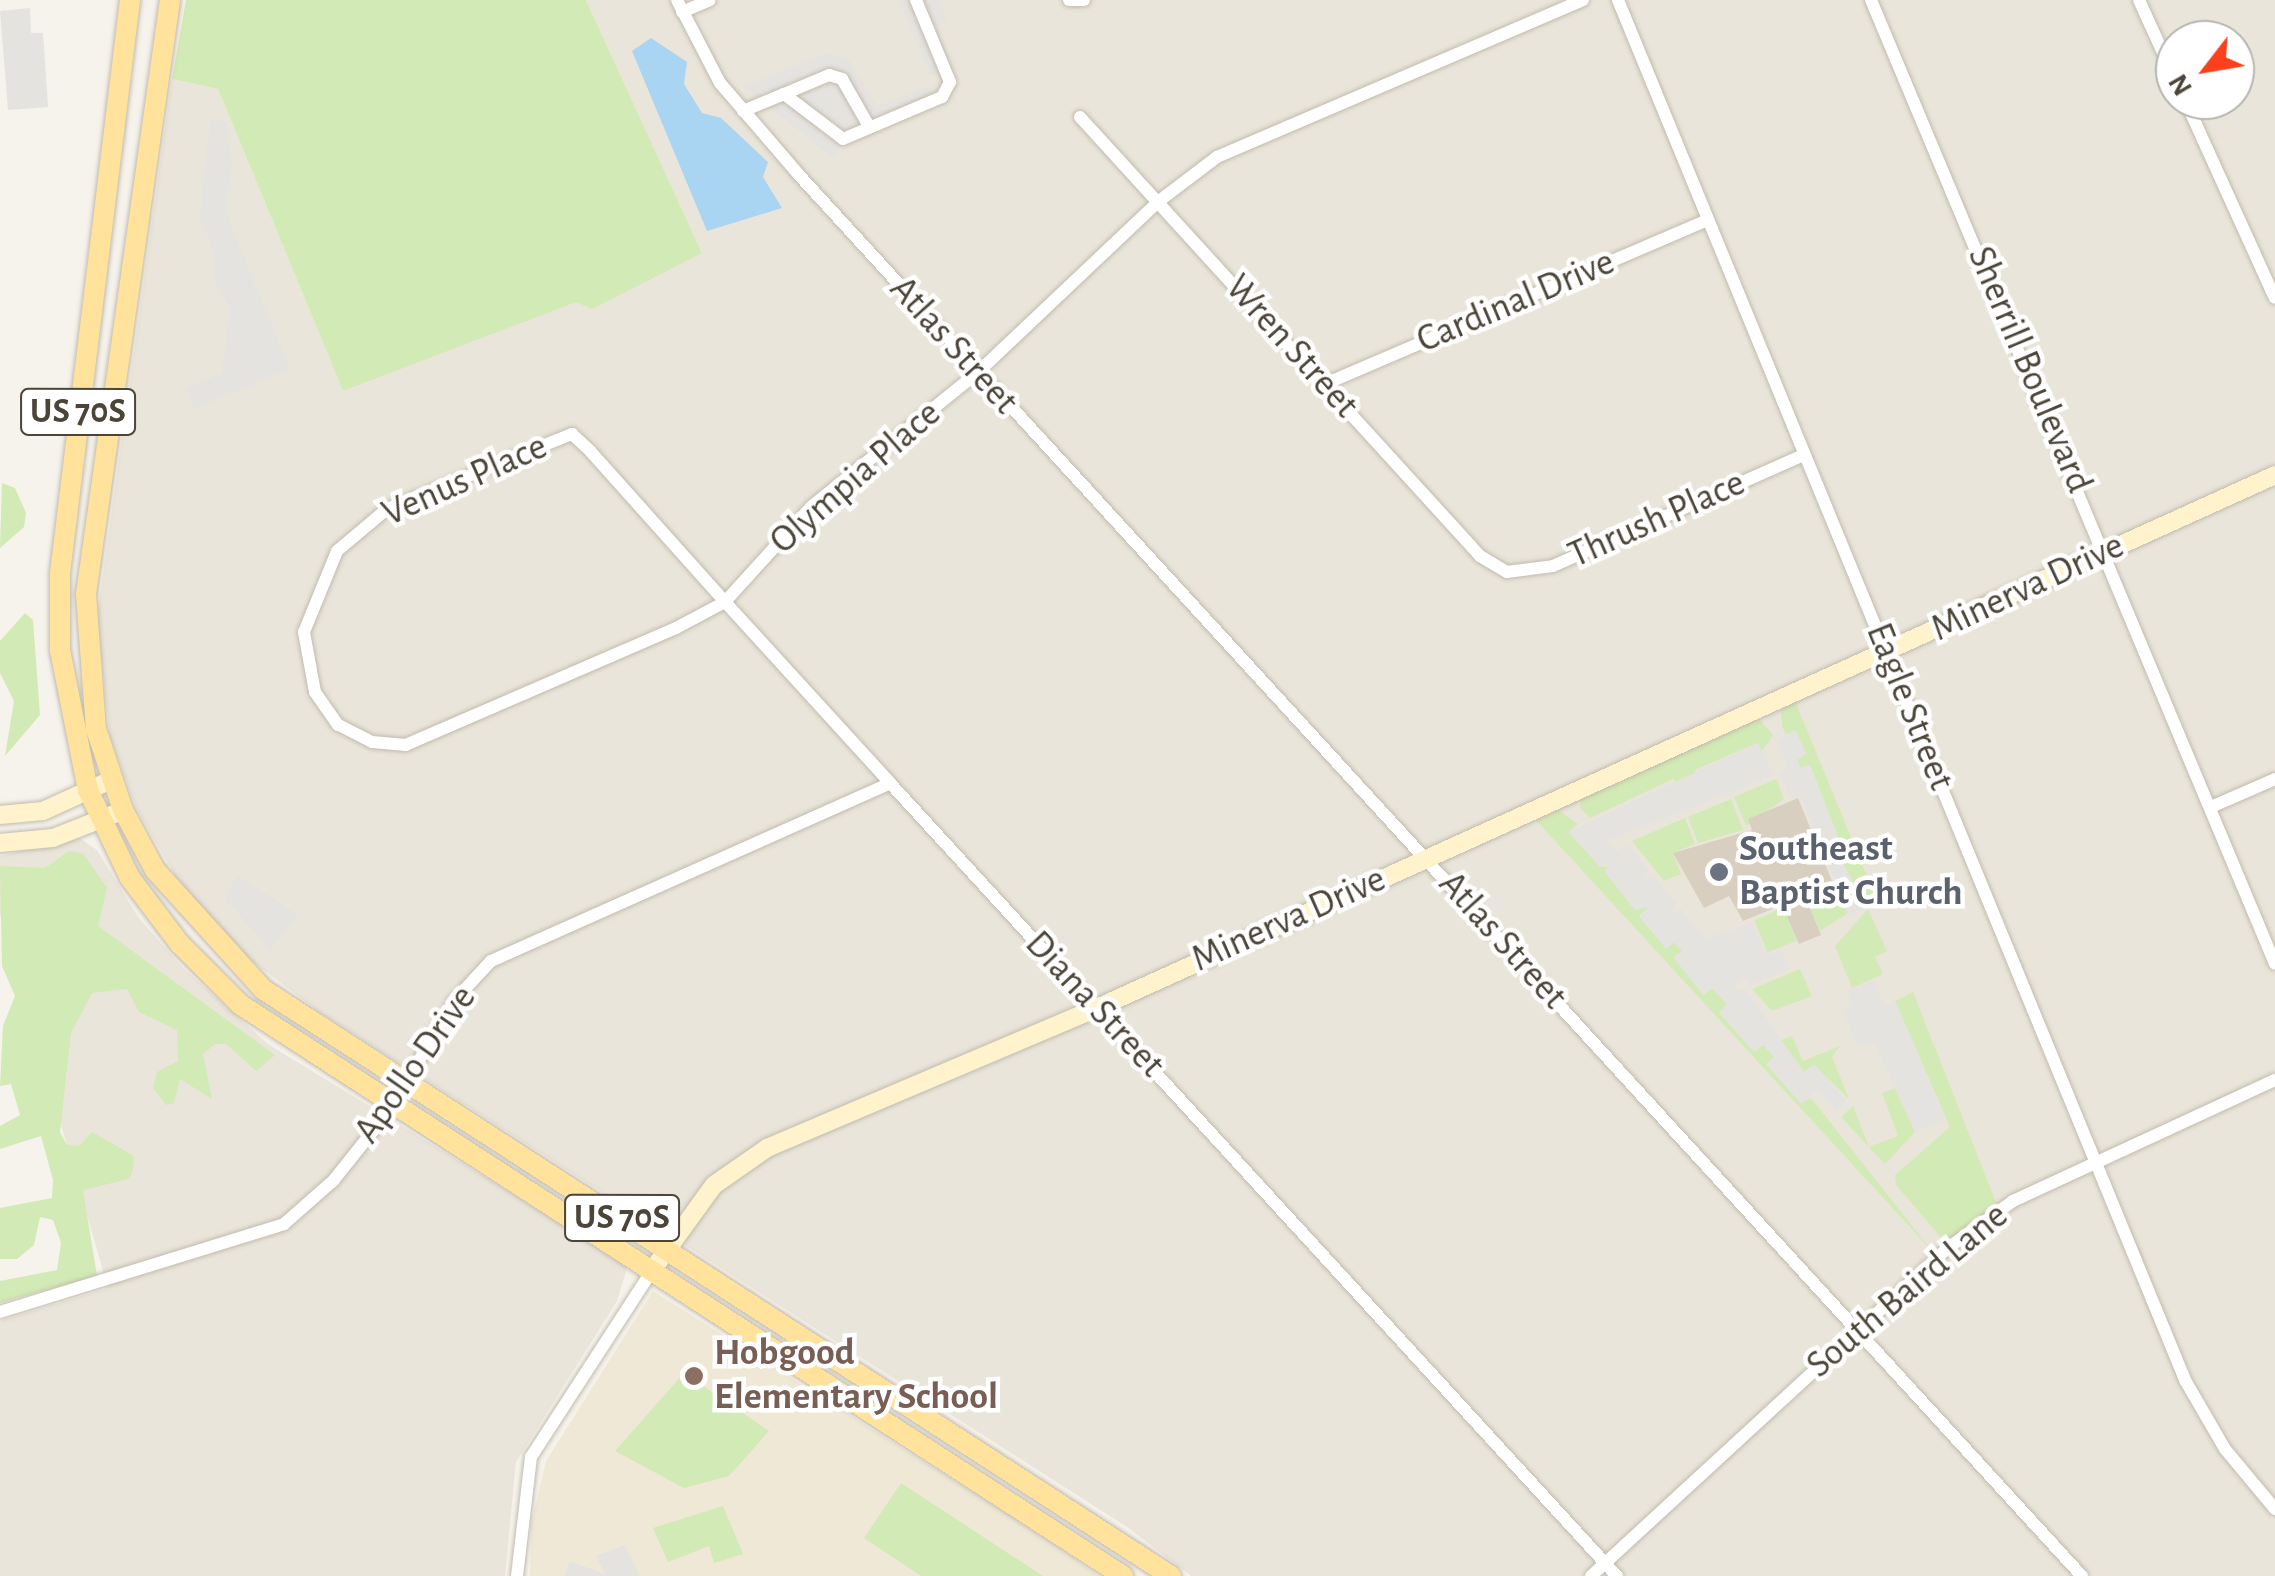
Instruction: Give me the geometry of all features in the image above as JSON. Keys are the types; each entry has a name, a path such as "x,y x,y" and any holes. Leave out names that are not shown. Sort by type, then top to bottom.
{"main road":[{"name":"US 70S","path":"130,0 60,573 62,666 88,790 100,820 180,944 240,1005 392,1107 1123,1576"},
{"name":"US 70S","path":"170,0 96,481 86,594 87,669 111,780 155,870 212,940 264,990 668,1247 1171,1576"}],"street":[{"path":"680,6 710,0"},
{"path":"784,94 844,139 942,97 950,82 916,0"},
{"path":"1069,0 1084,0"},
{"name":"Olympia Place","path":"315,692 338,725 372,742 406,745 725,602 810,508 977,373 1159,202 1217,158 1583,0"},
{"name":"Eagle Street","path":"1618,0 2185,1380 2225,1449 2275,1508"},
{"name":"Sherrill Boulevard","path":"1871,0 2107,552 2275,964"},
{"path":"2139,0 2155,35"},
{"name":"Atlas Street","path":"680,6 743,111 799,175 2082,1576"},
{"path":"743,111 830,74 842,78 870,128"},
{"name":"Wren Street","path":"1080,117 1480,556 1506,572"},
{"path":"2193,120 2275,298"},
{"name":"Cardinal Drive","path":"1325,384 1707,220"},
{"name":"Diana Street","path":"572,434 1617,1576"},
{"name":"Venus Place","path":"315,692 304,632 337,551 387,508 572,434"},
{"name":"Thrush Place","path":"1506,572 1553,566 1804,455"},
{"name":"Minerva Drive","path":"518,1576 531,1458 651,1272 714,1185 768,1148 1097,1008 1887,654 2275,475"},
{"path":"2211,807 2275,779"},
{"path":"0,815 43,811 111,780"},
{"name":"Apollo Drive","path":"0,1312 284,1224 334,1181 392,1107 453,1002 492,961 890,783"},
{"path":"0,843 53,838 123,810"},
{"name":"South Baird Lane","path":"1591,1576 1857,1330 2013,1201 2094,1160 2275,1080"}],"shaded area":[{"path":"586,0 2275,0 2275,1576 1191,1576 1127,1527 321,1013 244,955 186,894 136,808 110,736 97,618 172,79 218,89 343,391 702,253"},
{"path":"899,0 939,0 947,21 936,26 951,67 930,75"},
{"path":"30,8 31,33 43,33 48,107 8,110 0,11"},
{"path":"827,53 848,58 877,106 929,86 936,104 842,143 834,159 743,86"},
{"path":"210,120 226,121 232,164 225,210 290,369 194,409 186,388 222,373 230,309 213,278 215,256 200,218"},
{"path":"1795,730 1806,754 1797,760 1801,768 1810,765 1840,842 1834,846 1866,908 1848,915 1800,795 1790,799 1779,772 1788,767 1776,740"},
{"path":"1758,743 1773,775 1607,841 1617,851 1628,844 1649,870 1643,879 1653,875 1677,904 1670,914 1681,909 1705,939 1752,922 1767,955 1781,949 1789,969 1751,985 1742,976 1734,991 1746,990 1804,1072 1814,1064 1846,1100 1837,1111 1818,1090 1801,1104 1766,1064 1774,1057 1763,1045 1754,1052 1719,1013 1727,1004 1712,988 1703,995 1674,958 1682,951 1674,942 1666,949 1639,916 1649,907 1635,910 1605,872 1610,861 1600,867 1568,832"},
{"path":"79,838 97,850 138,917 182,967 268,1044 628,1265 617,1301 516,1462 505,1576 0,1576 0,1321 108,1288 0,914 0,856"},
{"path":"237,875 298,915 270,950 225,899"},
{"path":"1873,980 1884,1005 1895,1001 1945,1119 1915,1132 1874,1042 1858,1047 1843,1010 1853,1005 1847,991"},
{"name":"Hobgood Elementary School","path":"653,1291 1099,1576 530,1576 531,1524 546,1461"},
{"path":"625,1545 640,1576 565,1576 569,1561 605,1574 596,1556"}],"green space":[{"path":"186,0 586,0 702,253 592,309 576,302 343,391 218,89 172,79"},
{"path":"2,483 15,488 26,513 24,527 0,548"},
{"path":"25,613 33,620 40,715 5,756 14,701 0,673 0,641"},
{"path":"1795,701 1878,903 1866,908 1834,845 1840,842 1810,765 1800,768 1797,759 1806,754 1796,731 1786,735 1782,726 1781,711"},
{"path":"1758,718 1773,735 1762,751 1757,743 1695,770 1697,777 1678,786 1673,779 1590,818 1580,808 1581,796"},
{"path":"1776,779 1784,799 1746,826 1734,797"},
{"path":"1731,799 1743,830 1698,843 1688,817"},
{"path":"1557,809 1578,824 1569,832 1601,867 1614,866 1605,872 1635,910 1644,902 1649,908 1639,916 1666,948 1674,942 1682,951 1674,957 1704,995 1712,988 1727,1004 1720,1012 1755,1051 1763,1044 1774,1057 1766,1064 1801,1103 1811,1098 1932,1251 1534,818"},
{"path":"1685,818 1695,844 1673,853 1681,874 1664,881 1632,841"},
{"path":"69,851 83,853 107,888 98,926 275,1055 256,1071 226,1044 215,1044 203,1054 212,1099 180,1079 174,1103 166,1105 153,1088 157,1072 178,1061 177,1030 139,1012 127,989 92,993 71,1033 60,1132 67,1145 79,1146 92,1132 134,1156 133,1170 129,1179 83,1190 97,1276 0,1303 0,1281 57,1270 61,1243 53,1220 40,1217 34,1245 17,1259 0,1259 0,1208 52,1198 53,1180 41,1136 0,1149 0,1126 20,1115 11,1084 0,1086 3,1026 15,996 2,966 0,866 45,868"},
{"path":"1834,880 1848,913 1820,931 1804,893"},
{"path":"1784,908 1797,940 1767,952 1754,920"},
{"path":"1868,909 1887,951 1875,957 1883,974 1852,988 1835,946"},
{"path":"1800,969 1812,996 1772,1011 1752,989"},
{"path":"1913,992 1997,1205 1945,1242 1896,1185 1895,1175 1950,1127 1895,1001"},
{"path":"1792,1036 1803,1061 1840,1046 1832,1057 1849,1099 1814,1065 1804,1073 1777,1042"},
{"path":"1895,1088 1915,1132 1885,1164 1869,1147 1898,1136 1882,1093"},
{"path":"1853,1106 1869,1147 1841,1117"},
{"path":"684,1373 769,1431 729,1476 684,1488 615,1451"},
{"path":"901,1483 1043,1576 921,1576 864,1538"},
{"path":"723,1506 743,1554 714,1563 709,1546 668,1562 653,1528"}],"water":[{"path":"651,38 687,62 684,84 702,113 721,118 768,162 763,177 782,208 707,231 632,51"}],"building":[{"name":"Southeast Baptist Church","path":"1798,798 1832,881 1804,893 1821,935 1799,944 1782,905 1743,921 1729,896 1704,908 1673,853 1752,830 1748,819"}],"place":[{"name":"Southeast Baptist Church","path":"1719,872"},
{"name":"Hobgood Elementary School","path":"694,1376"}]}
